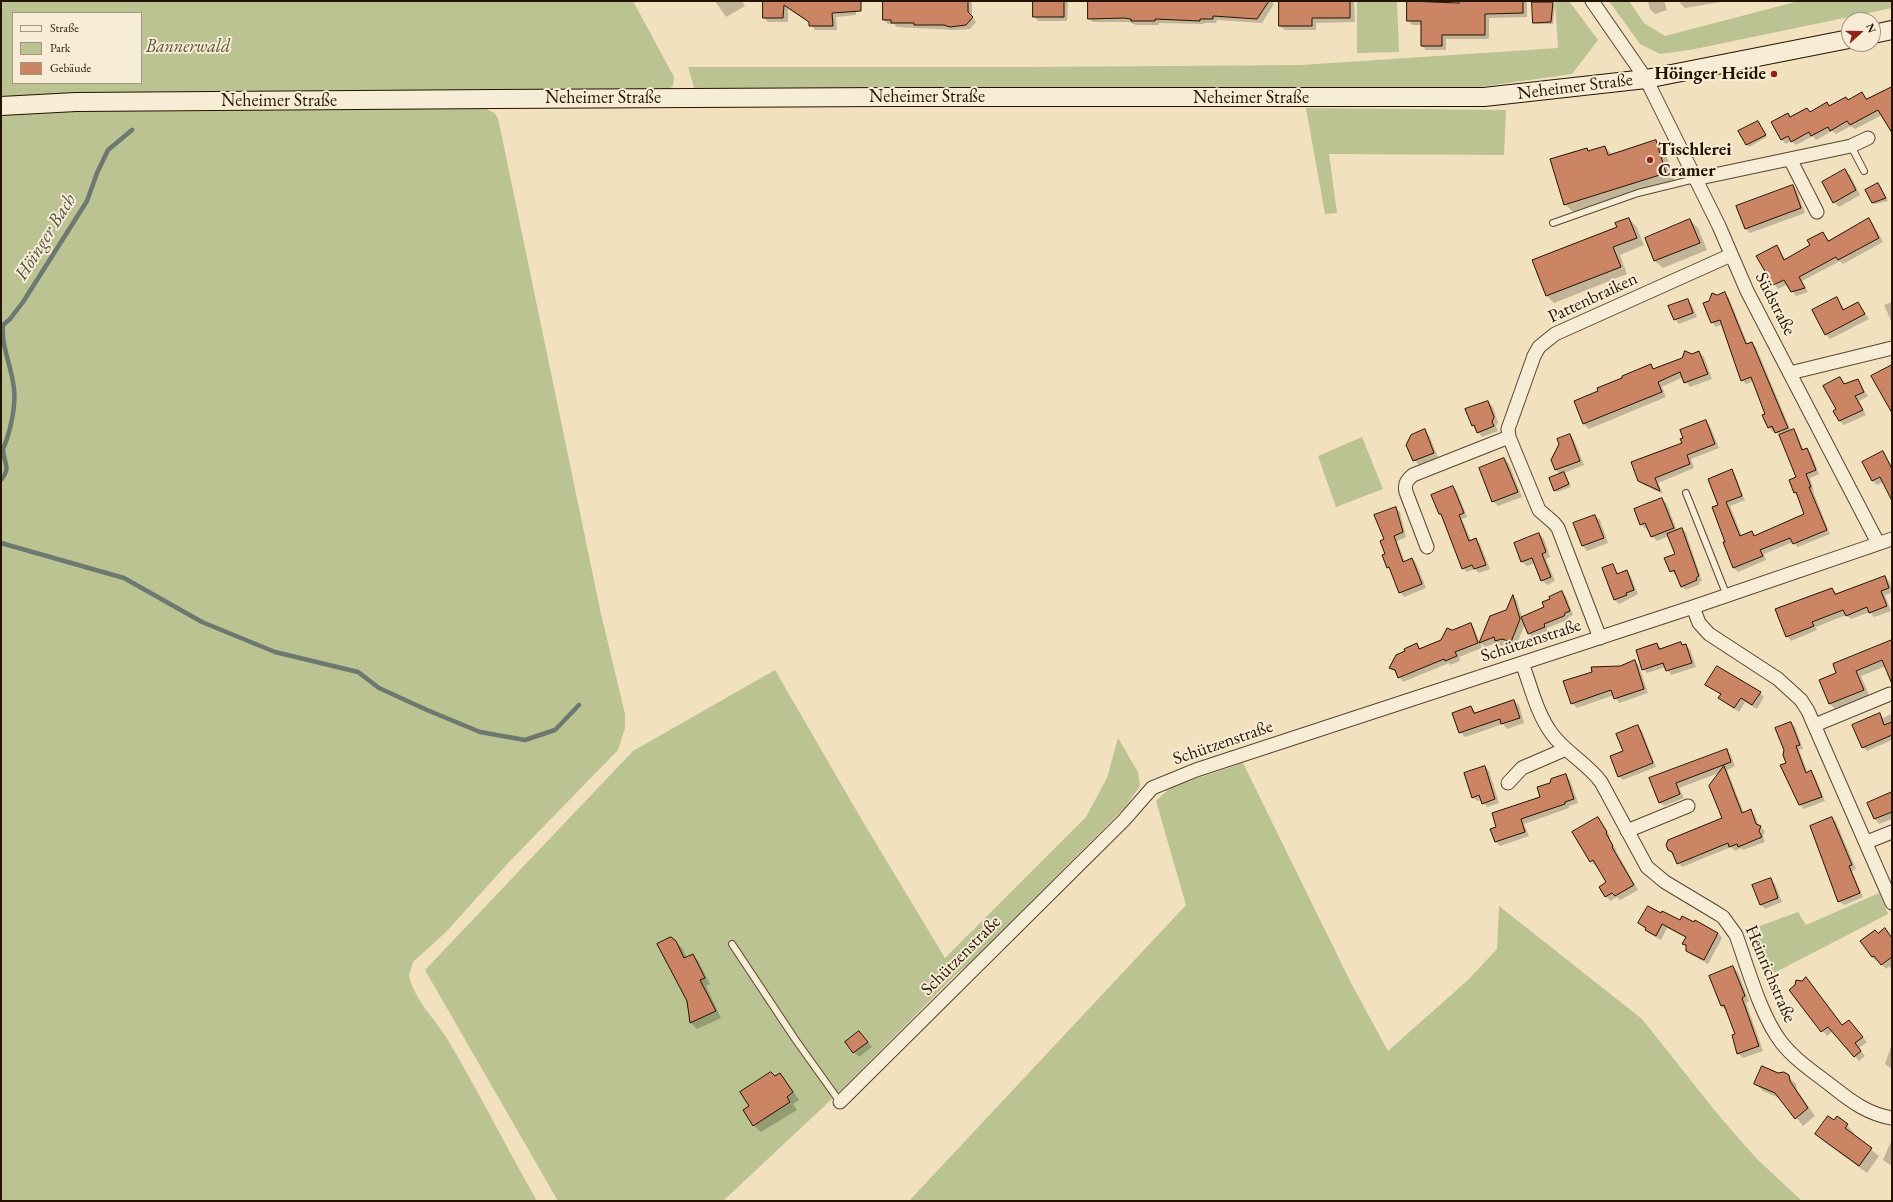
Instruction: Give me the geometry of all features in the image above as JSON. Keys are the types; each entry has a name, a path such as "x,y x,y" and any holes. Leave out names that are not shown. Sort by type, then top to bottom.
{"main road":[{"path":"1881,32 1892,30"},
{"name":"Neheimer Straße","path":"1,106 76,102 504,99 880,97 1484,97 1646,79 1841,41"}],"street":[{"name":"Südstraße","path":"1592,1 1646,79 1694,179 1719,226 1747,291 1878,543"},
{"path":"1694,179 1850,146 1868,138"},
{"path":"1790,159 1817,212"},
{"name":"Pattenbraiken","path":"1509,437 1508,429 1534,356 1547,339 1555,334 1731,255"},
{"path":"1790,373 1892,348"},
{"path":"1427,547 1406,492 1405,487 1408,479 1413,475 1509,437 1538,510 1558,528 1600,638"},
{"name":"Schützenstraße","path":"840,1102 1124,820 1152,788 1204,767 1727,596 1892,539"},
{"path":"1693,607 1699,623 1709,634 1778,679 1790,689 1808,711 1867,842 1892,903"},
{"name":"Heinrichstraße","path":"1522,663 1542,717 1553,735 1566,749 1592,770 1601,782 1647,867 1656,876 1715,912 1731,927 1736,935 1767,1020 1781,1042 1798,1061 1860,1107 1880,1116 1892,1118"},
{"path":"1815,725 1890,694"},
{"path":"1508,783 1522,768 1566,749"},
{"path":"1627,831 1688,806"},
{"path":"1867,842 1892,832"}],"lane":[{"path":"1850,146 1864,171"},
{"path":"1553,223 1638,193 1694,179"},
{"path":"1686,493 1727,596"},
{"path":"732,944 795,1039 840,1102"}],"green space":[{"name":"Bannerwald","path":"1,1 633,1 674,77 673,86 667,90 1,98"},
{"path":"1357,1 1397,1 1399,52 1357,53"},
{"path":"1555,1 1569,1 1598,40 1572,74 1473,88 695,91 688,67 1301,65 1558,48"},
{"path":"1609,1 1629,1 1644,23 1665,36 1799,1 1892,1 1892,8 1873,12 1841,12 1841,19 1690,50 1660,54 1640,44"},
{"path":"481,106 494,113 498,118 601,614 625,714 625,728 618,750 509,862 446,932 413,962 409,975 420,1001 448,1040 537,1201 1,1201 1,111"},
{"path":"1306,108 1506,110 1504,155 1329,154 1337,213 1325,214"},
{"path":"1362,437 1383,489 1336,507 1318,456"},
{"path":"775,670 863,822 945,958 1086,817 1107,778 1118,738 1138,772 1140,786 1125,807 969,964 956,974 834,1097 723,1201 558,1201 425,970 633,751"},
{"path":"1243,763 1351,983 1388,1051 1468,980 1497,949 1499,906 1642,1019 1720,1117 1756,1158 1802,1201 909,1201 1186,905 1156,801 1171,787"},
{"path":"1879,893 1888,914 1772,974 1752,929 1798,912 1806,925"}],"building":[{"path":"763,1 861,1 861,11 832,13 833,26 809,26 809,22 784,5 783,18 763,18"},
{"path":"883,1 968,1 968,12 973,17 966,25 950,27 944,25 891,23 891,20 883,20"},
{"path":"1033,1 1064,1 1064,17 1033,17"},
{"path":"1088,1 1269,1 1257,19 1213,16 1213,19 1200,19 1200,21 1155,19 1155,21 1131,21 1131,19 1124,18 1088,19"},
{"path":"1279,1 1350,1 1350,18 1312,18 1312,26 1279,26"},
{"path":"1407,1 1459,3 1460,1 1523,1 1523,13 1485,14 1485,35 1442,35 1442,46 1421,46 1421,21 1407,21"},
{"path":"1532,2 1553,2 1551,22 1533,23"},
{"path":"1892,87 1892,133 1878,110 1850,125 1847,121 1830,131 1828,127 1811,136 1809,132 1791,142 1788,136 1781,140 1771,122 1788,113 1790,117 1807,108 1810,112 1827,102 1829,106 1846,97 1848,100 1862,92 1866,99"},
{"path":"1758,121 1766,135 1746,145 1738,131"},
{"path":"1656,140 1666,173 1564,205 1550,159 1587,148 1588,151 1605,146 1608,155"},
{"path":"1845,169 1856,190 1833,203 1822,182"},
{"path":"1878,183 1886,198 1872,203 1865,190"},
{"path":"1793,185 1801,208 1745,229 1736,206"},
{"path":"1629,218 1637,238 1613,247 1621,267 1546,296 1532,260 1617,227 1615,223"},
{"path":"1869,218 1879,238 1838,260 1836,257 1799,277 1805,288 1791,292 1784,280 1773,285 1756,256 1777,245 1784,260 1810,245 1807,240 1823,232 1828,241"},
{"path":"1690,219 1700,243 1654,261 1645,238"},
{"path":"1725,292 1746,344 1752,342 1788,428 1775,433 1772,426 1768,428 1762,415 1765,414 1751,377 1741,381 1720,320 1711,323 1703,303 1709,301 1712,293 1717,295"},
{"path":"1837,297 1843,310 1858,302 1865,314 1825,335 1812,310"},
{"path":"1688,299 1693,313 1674,320 1668,306"},
{"path":"1685,351 1692,354 1699,351 1708,374 1684,383 1680,372 1658,382 1662,392 1583,424 1574,401 1598,391 1597,388 1651,364 1653,369 1682,358"},
{"path":"1892,365 1892,413 1871,376"},
{"path":"1840,377 1844,384 1858,379 1864,392 1855,396 1863,410 1839,421 1833,411 1836,409 1823,386"},
{"path":"1488,401 1494,417 1492,422 1494,426 1477,433 1474,425 1472,426 1465,409"},
{"path":"1706,420 1715,444 1687,455 1690,464 1655,478 1660,491 1638,481 1631,462 1682,443 1680,439 1683,438 1680,430"},
{"path":"1425,429 1434,453 1413,461 1406,445 1411,435"},
{"path":"1794,429 1802,450 1807,448 1816,470 1806,474 1811,487 1809,487 1827,530 1793,544 1790,538 1760,550 1763,556 1733,568 1712,507 1718,505 1708,479 1732,469 1742,496 1726,502 1740,536 1752,531 1754,536 1804,514 1796,492 1794,493 1789,480 1796,477 1779,435"},
{"path":"1570,434 1580,461 1555,470 1551,460 1559,444 1557,439"},
{"path":"1883,451 1892,469 1892,501 1880,477 1872,481 1862,462"},
{"path":"1504,458 1518,492 1492,502 1479,468"},
{"path":"1564,472 1569,484 1554,491 1549,478"},
{"path":"1453,486 1464,513 1459,515 1469,541 1476,538 1486,565 1474,569 1472,565 1462,569 1441,514 1439,514 1431,495"},
{"path":"1662,498 1674,528 1651,537 1645,523 1640,525 1634,509"},
{"path":"1396,507 1403,532 1394,536 1403,562 1412,558 1422,584 1399,593 1389,567 1387,568 1382,555 1385,554 1380,541 1384,539 1374,515"},
{"path":"1595,515 1604,538 1582,546 1573,523"},
{"path":"1682,528 1699,576 1696,578 1697,580 1681,587 1674,570 1670,572 1664,558 1675,554 1667,534"},
{"path":"1539,533 1546,552 1542,554 1551,577 1541,581 1532,558 1521,562 1514,543"},
{"path":"1613,564 1617,574 1627,570 1634,590 1626,593 1627,595 1614,600 1602,568"},
{"path":"1885,576 1889,588 1881,591 1887,606 1869,613 1867,607 1846,616 1843,610 1812,622 1814,626 1786,637 1775,609 1832,588 1835,594"},
{"path":"1562,591 1570,611 1565,613 1564,616 1544,624 1545,627 1528,634 1521,617 1544,607 1542,602 1550,599 1549,597"},
{"path":"1513,595 1520,619 1511,642 1502,639 1495,641 1494,637 1479,643 1490,616 1506,610"},
{"path":"1471,623 1478,643 1455,652 1457,656 1445,661 1444,659 1398,678 1395,670 1389,668 1396,655 1405,651 1404,649 1417,643 1419,649 1441,640 1447,628 1452,630"},
{"path":"1892,640 1892,684 1882,660 1856,671 1864,690 1829,704 1819,680 1836,673 1833,664"},
{"path":"1681,642 1682,645 1686,644 1692,663 1666,671 1663,663 1642,670 1636,650 1657,643 1659,649"},
{"path":"1635,660 1644,689 1614,699 1611,690 1571,704 1563,681 1592,672 1591,667 1620,666"},
{"path":"1717,666 1761,692 1752,705 1741,698 1734,708 1718,698 1721,694 1705,685"},
{"path":"1514,700 1520,718 1501,724 1500,719 1459,733 1452,713 1471,706 1474,713"},
{"path":"1880,713 1884,725 1892,722 1892,735 1862,748 1852,725"},
{"path":"1791,722 1800,745 1796,746 1806,773 1811,770 1822,797 1799,805 1780,765 1786,763 1783,755 1784,750 1775,728"},
{"path":"1638,725 1653,763 1618,777 1610,756 1623,751 1616,734"},
{"path":"1727,749 1731,762 1676,783 1680,794 1659,803 1649,778"},
{"path":"1485,766 1495,799 1482,804 1479,795 1472,798 1464,773"},
{"path":"1724,766 1742,813 1751,809 1756,824 1761,826 1759,831 1762,837 1738,847 1737,844 1729,847 1728,843 1677,864 1672,852 1668,850 1666,845 1668,840 1722,818 1709,786"},
{"path":"1566,774 1574,799 1565,802 1565,804 1521,819 1525,832 1495,842 1490,829 1496,827 1492,813 1540,797 1537,787 1550,783 1551,779"},
{"path":"1892,792 1892,812 1874,819 1867,803"},
{"path":"1598,817 1607,832 1606,833 1613,846 1612,847 1634,885 1615,896 1612,893 1605,897 1599,887 1606,882 1593,860 1590,862 1572,832"},
{"path":"1832,817 1852,865 1849,866 1860,893 1838,902 1810,826"},
{"path":"1771,878 1778,898 1760,905 1752,885"},
{"path":"1648,906 1661,913 1662,911 1680,920 1682,916 1694,922 1695,920 1718,933 1704,960 1686,951 1686,945 1682,944 1686,937 1662,924 1656,936 1645,930 1646,928 1638,923"},
{"path":"1885,928 1892,938 1892,957 1881,965 1874,956 1872,957 1860,941 1875,930 1878,933"},
{"path":"671,937 676,941 684,958 693,954 705,978 700,980 716,1011 690,1023 687,1001 657,944"},
{"path":"1733,966 1745,996 1742,998 1759,1046 1737,1054 1732,1035 1735,1034 1724,1005 1721,1006 1709,976"},
{"path":"1806,977 1842,1025 1849,1020 1863,1037 1855,1043 1861,1051 1854,1057 1828,1027 1821,1032 1789,990 1795,985 1796,980 1802,981"},
{"path":"859,1031 868,1042 853,1053 845,1042"},
{"path":"1762,1066 1778,1073 1784,1072 1789,1075 1790,1081 1808,1108 1795,1119 1775,1093 1754,1084"},
{"path":"771,1072 775,1076 780,1073 793,1092 787,1097 790,1102 753,1126 743,1110 749,1106 740,1092"},
{"path":"1828,1116 1834,1120 1837,1116 1848,1124 1845,1128 1872,1148 1859,1166 1815,1134"}],"waterway":[{"name":"Höinger Bach","path":"1,480 6,472 3,449 12,420 14,404 13,381 5,349 3,325 10,319 23,302 87,201 97,173 108,150 132,130"},
{"path":"1,543 124,578 202,622 275,652 358,672 379,688 480,732 525,740 555,730 579,705"}],"place":[{"name":"Höinger Heide","path":"1774,74"},
{"name":"Tischlerei Cramer","path":"1650,160"}]}
